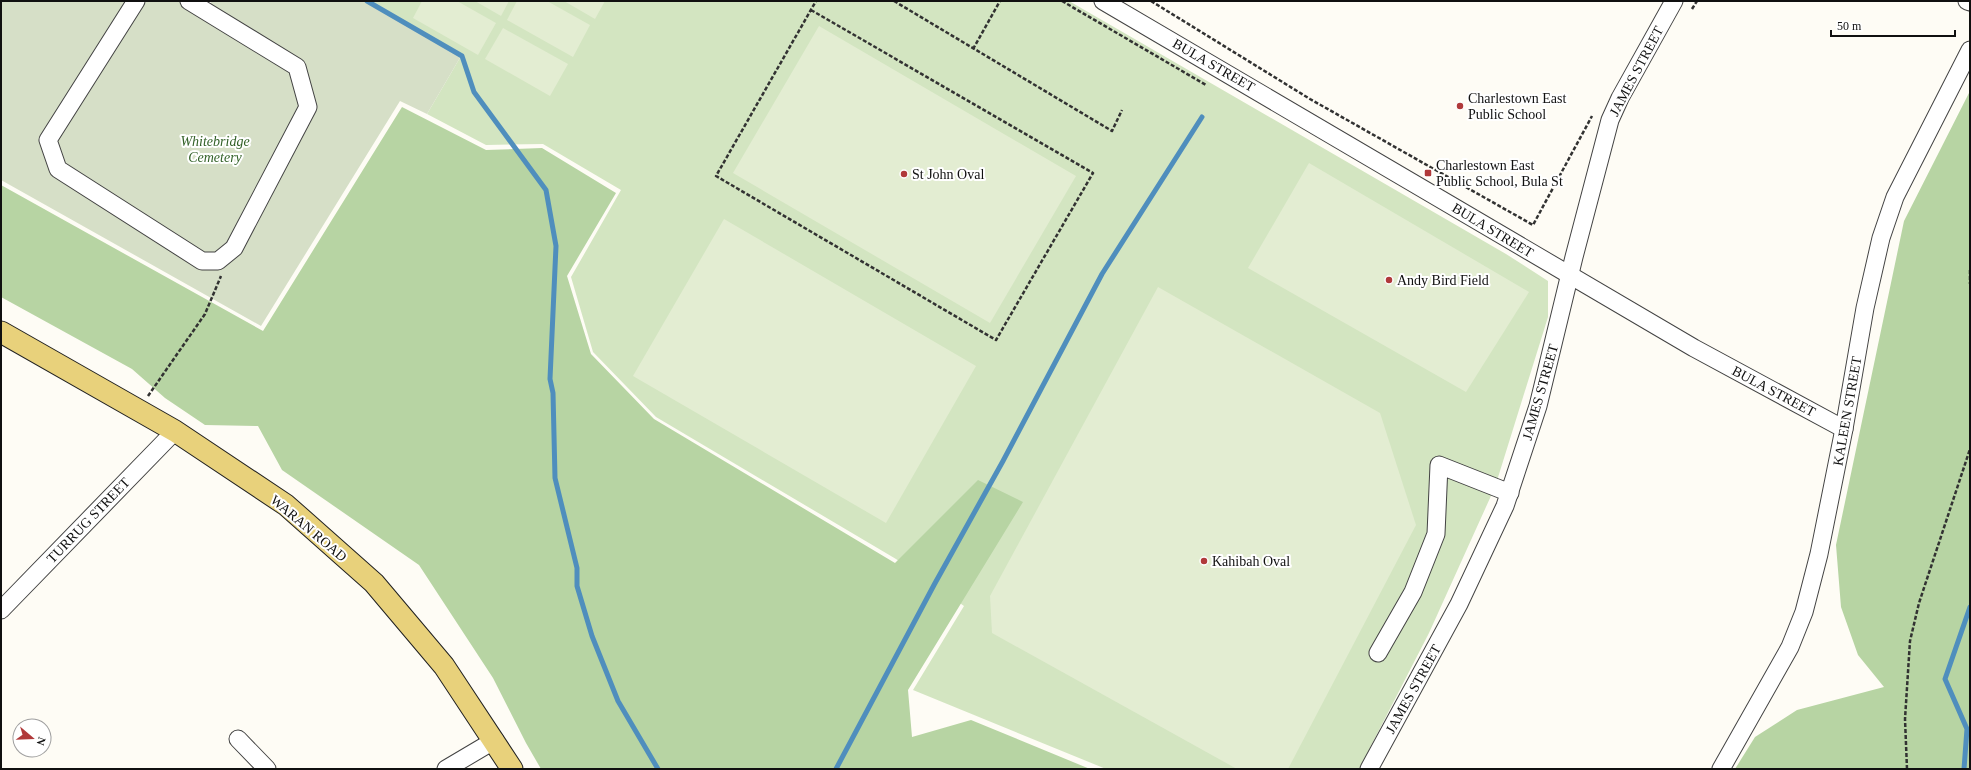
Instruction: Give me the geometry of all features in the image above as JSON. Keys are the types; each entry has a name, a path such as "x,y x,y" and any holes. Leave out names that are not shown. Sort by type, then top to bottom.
{"main road":[{"name":"WARAN ROAD","path":"1,332 175,431 286,505 374,583 444,666 512,769"}],"street":[{"path":"136,1 48,140 58,169 202,261 218,262 234,248 308,107 297,67 189,1"},
{"name":"BULA STREET","path":"1103,1 1694,348 1844,429"},
{"name":"JAMES STREET","path":"1369,769 1459,604 1510,493 1538,406 1610,120 1620,98 1674,1"},
{"name":"KALEEN STREET","path":"1721,769 1797,633 1819,554 1844,429 1865,308 1887,217 1895,196 1970,50"},
{"name":"TURRUG STREET","path":"1,610 175,431"},
{"path":"1378,653 1413,592 1436,534 1439,465 1510,493"},
{"path":"238,739 267,769"},
{"path":"446,769 494,740"}],"path":[{"path":"812,10 1093,172 996,340 716,176 816,1"},
{"path":"894,1 1112,131 1122,110"},
{"path":"973,49 1000,1"},
{"path":"1062,1 1206,85"},
{"path":"1151,1 1310,99 1533,226"},
{"path":"1692,9 1697,1"},
{"path":"138,409 205,314 222,277 218,262"},
{"path":"1970,270 1970,284"},
{"path":"1907,769 1905,719 1910,641 1919,603 1970,449"}],"green space":[{"name":"Whitebridge Cemetery","path":"1,1 178,1 203,17 212,1 366,1 461,56 427,114 400,101 261,326 1,180"},
{"path":"366,1 1069,1 1506,254 1548,281 1548,317 1495,487 1429,633 1359,769 1106,769 913,690 964,606 896,559 656,417 593,352 571,277 621,190 543,144 486,145 427,114 461,56"},
{"path":"422,1 457,1 496,23 478,55 413,18"},
{"path":"475,1 509,1 501,16"},
{"path":"517,1 547,1 590,25 573,57 507,20"},
{"path":"564,1 605,1 595,19"},
{"name":"St John Oval","path":"819,26 1076,176 990,323 733,173"},
{"path":"503,28 568,64 550,96 485,59"},
{"path":"1970,91 1970,769 1735,769 1755,737 1797,710 1884,687 1858,655 1841,607 1836,545 1904,221"},
{"path":"402,107 486,150 542,148 616,193 567,276 591,354 654,419 895,563 978,480 1023,502 908,690 912,737 971,720 1090,769 541,769 493,678 419,565 282,470 258,426 205,425 165,398 132,369 1,297 1,185 263,331"},
{"name":"Andy Bird Field","path":"1309,163 1529,292 1466,392 1248,268"},
{"path":"724,219 976,366 886,523 633,376"},
{"name":"Kahibah Oval","path":"1158,287 1380,413 1416,525 1288,769 1237,769 992,633 990,596"}],"waterway":[{"path":"367,1 462,56 474,92 546,190 556,246 550,379 553,393 555,478 577,568 577,586 592,636 618,701 658,769"},
{"path":"836,769 934,585 1003,461 1102,274 1202,117"},
{"path":"1964,769 1967,729 1945,679 1970,607"}],"place":[{"name":"Charlestown East Public School","path":"1460,106"},
{"name":"Charlestown East Public School, Bula St","path":"1428,173"},
{"name":"St John Oval","path":"904,174"},
{"name":"Andy Bird Field","path":"1389,280"},
{"name":"Kahibah Oval","path":"1204,561"}]}
